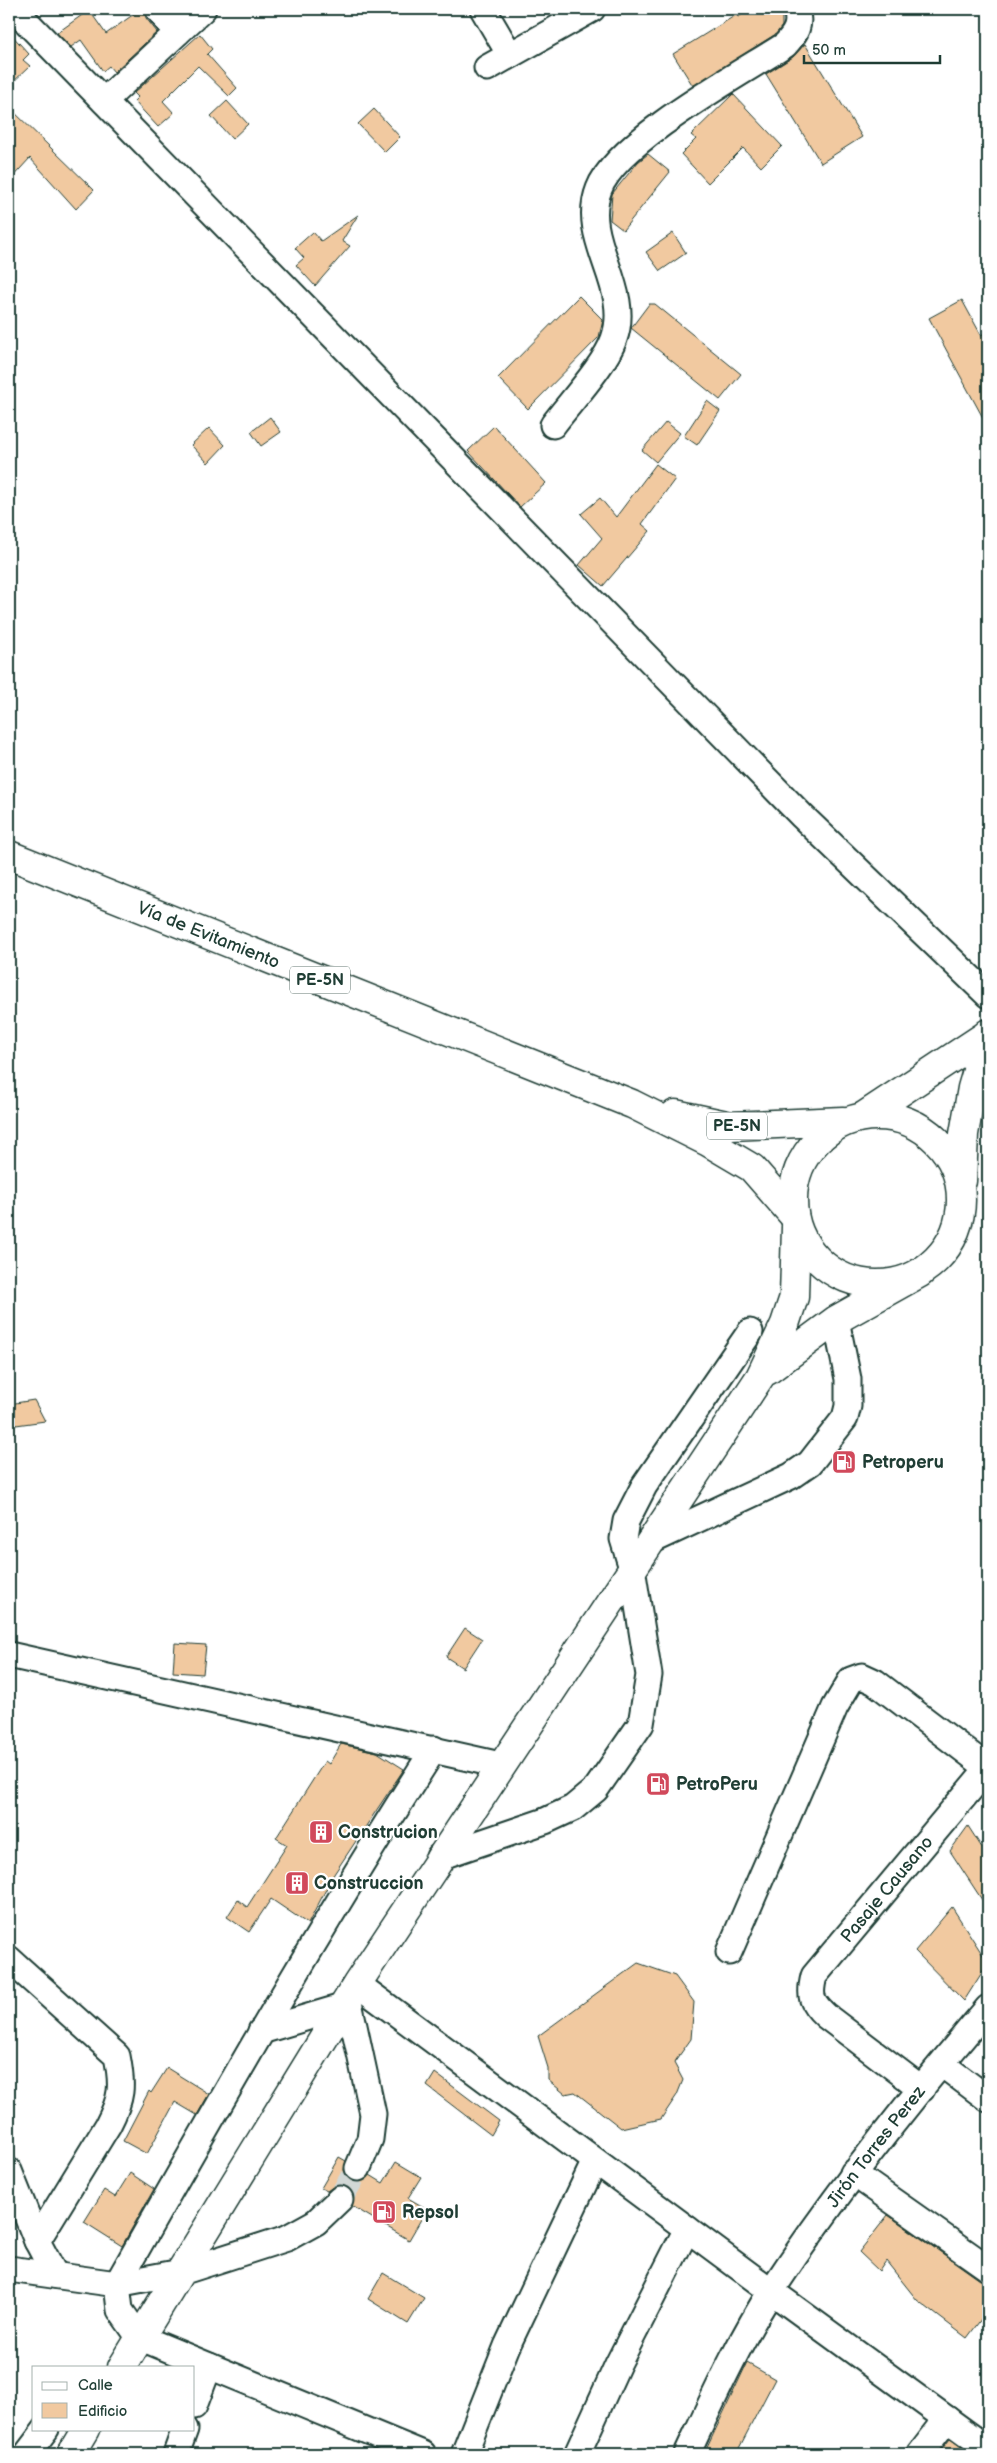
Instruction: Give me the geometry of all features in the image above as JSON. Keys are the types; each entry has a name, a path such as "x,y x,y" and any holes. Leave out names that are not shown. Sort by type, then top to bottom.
{"main road":[{"name":"Vía de Evitamiento","path":"9,855 632,1104 708,1142 752,1168 795,1221"},
{"path":"123,2366 349,1996 500,1765 760,1377 785,1324 794,1297 795,1221 793,1186 802,1159 820,1136 854,1119 988,1034"},
{"path":"760,1377 794,1349 836,1320 920,1273 937,1260 950,1242 958,1222 964,1134 972,1088 988,1034"},
{"name":"Vía de Evitamiento","path":"632,1104 731,1126 854,1119"},
{"path":"854,1119 893,1116 920,1127 928,1133 942,1146 956,1172 961,1200"},
{"path":"795,1221 808,1249 825,1267 847,1279 872,1284 897,1282 920,1273"},
{"path":"71,2454 85,2430"}],"street":[{"path":"14,9 802,816 988,995"},
{"path":"158,9 177,32"},
{"path":"104,101 203,9"},
{"path":"483,9 510,55"},
{"path":"487,68 592,9"},
{"path":"553,425 614,340 618,322 618,300 609,268 597,237 593,211 599,188 614,165 651,131 785,45 797,32 798,16 796,9"},
{"path":"650,1542 791,1476 810,1464 845,1418 848,1406 848,1379 836,1320"},
{"path":"439,1858 545,1821 573,1808 596,1789 641,1724 649,1676 632,1568 623,1539 626,1520 634,1502 750,1332"},
{"path":"9,1655 500,1765"},
{"path":"729,1952 835,1707 851,1680 862,1676 875,1682 988,1768"},
{"path":"423,2454 139,2337 120,2310 118,2284 261,2031 380,1833 434,1749"},
{"name":"Pasaje Causano","path":"922,2088 826,2016 814,2005 810,1992 814,1976 988,1768"},
{"path":"9,1959 117,2056 122,2080 118,2106 108,2125 36,2241"},
{"path":"261,2031 349,1996"},
{"path":"349,1996 595,2161 988,2449"},
{"path":"349,1996 373,2114 370,2138 358,2168"},
{"name":"Jirón Torres Perez","path":"687,2454 720,2384 771,2291 853,2174 988,2008"},
{"path":"943,2065 988,2099"},
{"path":"464,2454 507,2346 595,2161"},
{"path":"9,2171 36,2241 55,2275"},
{"path":"853,2174 988,2268"},
{"path":"9,2269 118,2284 181,2272 287,2238 316,2222 340,2199"},
{"path":"577,2454 618,2364 687,2229"},
{"path":"195,2403 208,2366"},
{"path":"920,2454 947,2419"},
{"path":"27,2454 45,2430"},
{"path":"176,2454 185,2430"}],"building":[{"path":"141,9 144,9 146,18 157,32 114,72 109,66 103,71 81,40 71,47 57,33 89,10 106,34"},
{"path":"751,9 782,9 782,26 776,34 693,86 673,54 736,15 738,17"},
{"path":"9,32 29,54 23,60 30,66 10,85 13,64 9,59"},
{"path":"200,34 212,49 207,54 237,88 229,96 198,66 163,101 174,113 158,127 134,101 138,97 134,93"},
{"path":"805,44 862,137 821,163 766,74 793,57"},
{"path":"733,94 782,146 761,167 743,148 708,183 681,154 696,139 691,135"},
{"path":"227,101 248,124 232,139 211,116"},
{"path":"9,107 94,190 76,209 30,158 9,181"},
{"path":"374,109 400,137 385,152 358,124"},
{"path":"648,154 670,172 623,230 610,220 612,194 638,162"},
{"path":"358,215 342,241 350,246 315,286 296,265 304,258 295,248 313,232 321,241"},
{"path":"673,233 686,253 660,271 646,252"},
{"path":"579,296 603,320 599,337 528,409 498,378"},
{"path":"962,300 981,335 988,331 988,427 929,318"},
{"path":"649,304 655,304 741,374 720,400 631,328"},
{"path":"707,401 720,411 697,445 684,436"},
{"path":"270,417 281,432 261,446 251,432"},
{"path":"666,422 680,433 656,462 642,450"},
{"path":"494,426 546,483 520,507 468,451"},
{"path":"209,428 225,445 208,463 191,445"},
{"path":"656,464 675,479 642,524 650,531 603,586 579,565 602,538 581,514 600,498 616,517"},
{"path":"34,1400 45,1421 9,1426 9,1404"},
{"path":"465,1628 482,1639 463,1668 446,1657"},
{"path":"175,1643 206,1645 203,1674 173,1672"},
{"path":"341,1744 377,1752 404,1769 334,1874 308,1924 271,1899 249,1932 227,1917 238,1900 247,1907 287,1845 276,1838 325,1761 329,1764"},
{"path":"968,1826 988,1857 988,1909 950,1851"},
{"path":"952,1907 988,1963 964,2001 915,1951"},
{"path":"638,1963 675,1976 694,2002 691,2039 674,2063 683,2080 677,2095 661,2119 621,2128 575,2092 565,2094 548,2080 548,2068 538,2036"},
{"path":"167,2068 209,2094 197,2115 175,2102 147,2154 123,2141 149,2091 151,2093"},
{"path":"435,2073 499,2121 491,2135 427,2086"},
{"path":"339,2157 346,2161 344,2170 347,2177 353,2181 360,2182 370,2175 383,2183 396,2162 421,2177 408,2198 427,2209 409,2240 352,2206 354,2195 344,2185 336,2185 327,2191 321,2188"},
{"path":"130,2173 154,2189 122,2246 84,2222 104,2190 115,2197"},
{"path":"888,2215 980,2280 988,2282 988,2310 967,2338 917,2300 886,2261 879,2271 859,2252"},
{"path":"383,2273 424,2298 408,2324 368,2299"},
{"path":"747,2363 775,2379 736,2454 704,2454"},
{"path":"950,2439 971,2454 938,2454"}],"tunnel":[{"path":"340,2199 358,2168"}],"place":[{"name":"Petroperu","path":"844,1462"},
{"name":"PetroPeru","path":"658,1784"},
{"name":"Construcion","path":"321,1832"},
{"name":"Construccion","path":"297,1883"},
{"name":"Repsol","path":"384,2212"}]}
